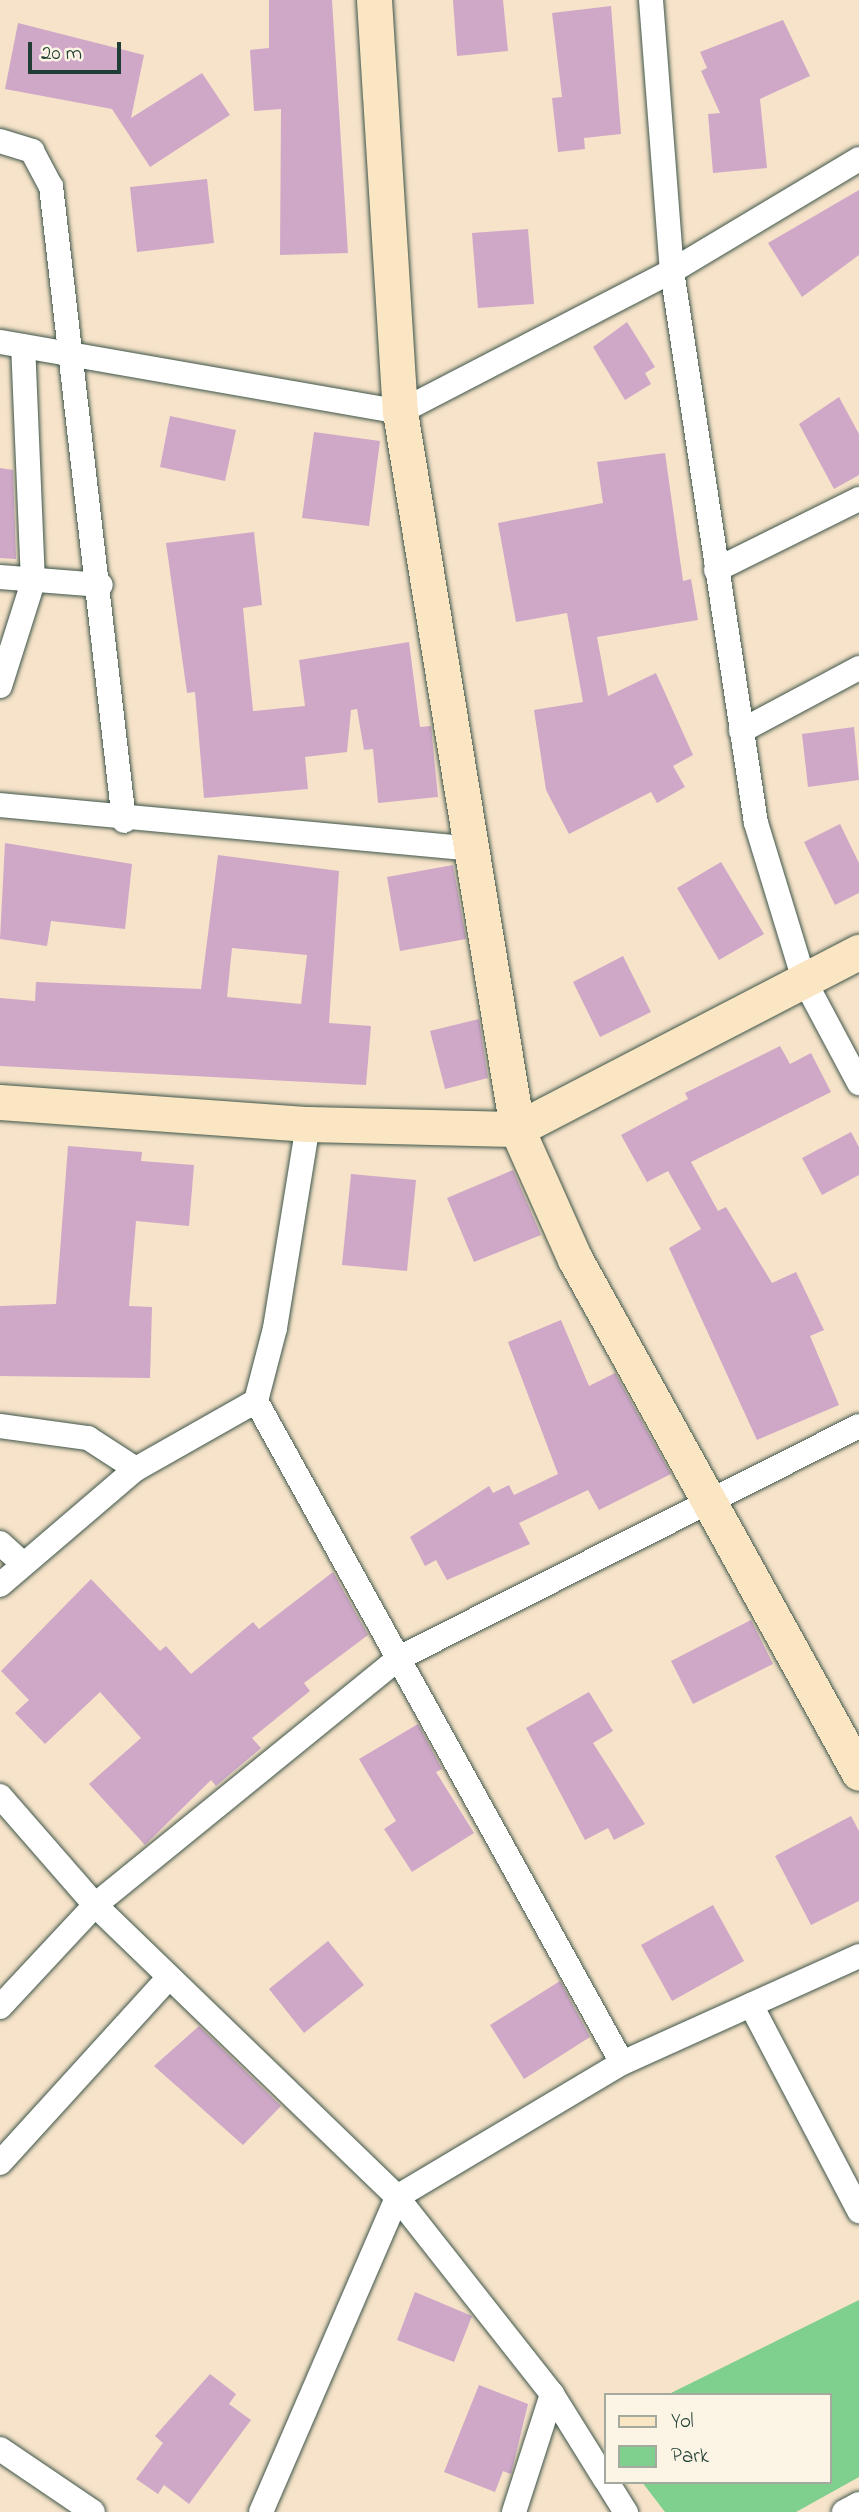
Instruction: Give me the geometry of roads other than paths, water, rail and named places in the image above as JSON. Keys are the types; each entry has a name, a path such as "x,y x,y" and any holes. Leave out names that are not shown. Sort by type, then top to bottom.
{"street":[{"path":"374,0 400,412 517,1129 575,1259 859,1773"},
{"path":"651,0 672,271 756,823 804,980 859,1083"},
{"path":"0,141 32,151 48,172 101,585 124,821"},
{"path":"0,686 33,582 11,344 400,412 672,271 859,159"},
{"path":"716,570 859,499"},
{"path":"0,577 33,582 101,585"},
{"path":"741,731 859,668"},
{"path":"0,805 124,821 471,849"},
{"path":"0,1102 308,1124 517,1129 859,952"},
{"path":"308,1124 275,1328 256,1401 622,2063"},
{"path":"0,1585 22,1563 135,1469 256,1401"},
{"path":"0,1426 88,1438 135,1469"},
{"path":"0,2007 95,1905 399,1658 706,1498 859,1426"},
{"path":"0,1543 22,1563"},
{"path":"0,1796 95,1905 397,2197 552,2394 604,2478"},
{"path":"261,2512 397,2197 622,2063 859,1956"},
{"path":"0,2163 169,1977"},
{"path":"751,2005 859,2211"},
{"path":"514,2512 552,2394"},
{"path":"0,2449 93,2512"},
{"path":"608,2484 626,2512"},
{"path":"844,2512 859,2504"}]}
